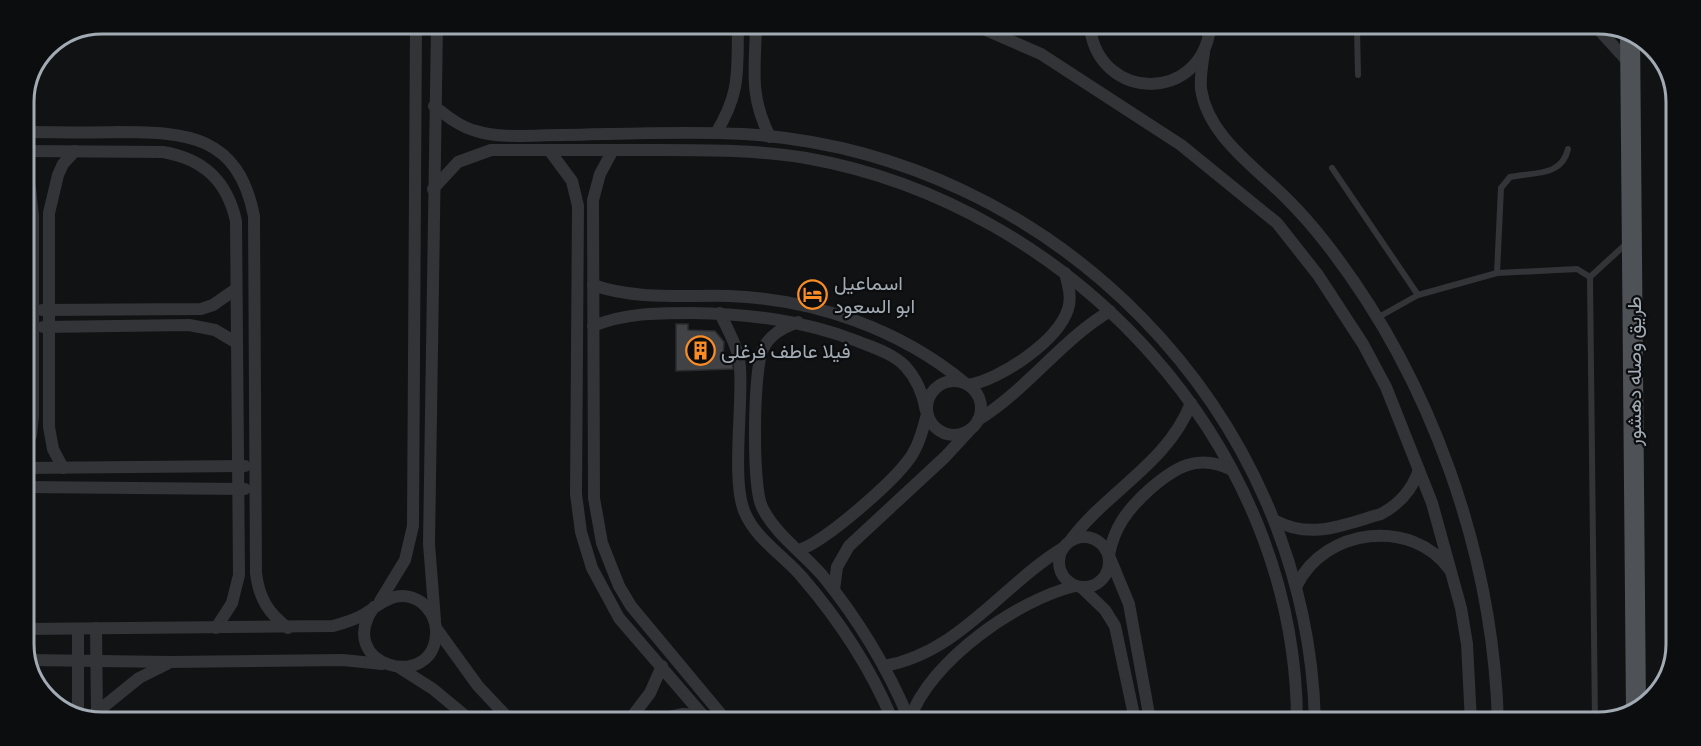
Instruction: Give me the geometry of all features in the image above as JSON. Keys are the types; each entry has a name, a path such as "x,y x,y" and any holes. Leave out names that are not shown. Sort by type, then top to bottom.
{"main road":[{"name":"طريق وصله دهشور","path":"1630,43 1636,700"}],"street":[{"path":"386,665 369,650 364,639 367,616 405,560 413,526 416,34"},
{"path":"37,660 171,662 344,660 400,668 410,667 427,656 436,638 429,544 437,34"},
{"path":"716,133 732,105 737,86 738,34"},
{"path":"756,34 754,91 757,109 770,137"},
{"path":"995,34 1041,54 1105,94 1181,145 1221,176 1277,223 1337,302 1386,387 1419,470 1454,575 1467,644 1470,712"},
{"path":"1092,34 1097,52 1117,75 1131,82 1148,85 1165,83 1187,72 1204,53"},
{"path":"1209,34 1204,53 1201,89 1215,124 1237,151 1314,229 1377,318 1428,418 1456,493 1480,574 1495,662 1498,712"},
{"path":"1603,35 1631,65"},
{"path":"1105,94 1117,75"},
{"path":"434,106 464,127 500,136 716,133 770,137 860,153 946,182 1019,219 1078,260 1147,324 1197,382 1249,463 1276,521 1297,585 1310,648 1314,712"},
{"path":"35,132 162,132 200,140 231,163 246,186 254,216 255,488 258,590 264,605 274,618 288,628"},
{"path":"63,468 53,449 49,427 51,200 63,164 81,151 87,132"},
{"path":"549,150 572,181 578,206 576,494 581,532 592,568 609,602 631,633 700,712"},
{"path":"613,150 600,174 593,200 594,498 602,543 619,586 631,606 719,712"},
{"path":"433,189 458,162 479,152 744,150 807,158 868,173 957,206 1013,237 1065,273 1110,311 1153,355 1191,403 1232,470 1263,539 1284,611 1297,685 1297,712"},
{"path":"35,151 181,155 212,173 228,195 236,221 237,590 232,603 216,628"},
{"path":"228,195 246,186"},
{"path":"799,550 826,537 901,468 916,448 930,395 934,388 949,381 967,384 996,378 1013,368 1058,326 1070,301 1065,273"},
{"path":"593,285 629,293 752,298 808,307 876,328 908,342 967,384 980,401 978,420"},
{"path":"35,310 201,309 213,305 236,289"},
{"path":"834,590 837,567 849,546 945,457 978,420 1014,396 1085,328 1110,311"},
{"path":"593,326 638,314 720,313 754,315 798,322 827,330 896,358 916,381 930,423 944,434 952,435 969,431"},
{"path":"720,313 736,346 740,368 739,491 744,511 754,529 800,575 839,624 872,678 889,712"},
{"path":"798,322 773,335 759,360 756,483 766,514 834,590 884,666 907,712"},
{"path":"35,327 189,326 215,330 237,343"},
{"path":"1133,712 1114,626 1105,610 1065,579 1059,566 1067,544 1097,508 1167,447 1181,426 1191,403"},
{"path":"914,712 928,684 951,660 1022,606 1078,587 1092,587 1104,579 1114,534 1125,514 1167,474 1177,467 1199,462 1221,465 1232,470"},
{"path":"35,468 255,466"},
{"path":"1276,521 1286,527 1310,532 1381,514 1392,508 1409,492 1419,470"},
{"path":"35,487 255,488"},
{"path":"1297,585 1303,573 1322,553 1365,537 1382,535 1399,536 1423,545 1444,561 1454,575"},
{"path":"884,666 910,660 945,643 1028,572 1077,538 1091,537 1103,545 1129,604 1149,712"},
{"path":"35,629 333,626 349,622 377,604 398,596 408,596 424,605 478,686 502,712"},
{"path":"96,628 97,711"},
{"path":"78,629 78,707"},
{"path":"100,712 139,678 171,662"},
{"path":"636,712 650,693 662,666"},
{"path":"400,668 433,688 461,712"}],"lane":[{"path":"1357,34 1358,75"},
{"path":"1497,273 1501,188 1504,182 1510,177 1555,170 1562,165 1568,149"},
{"path":"1332,168 1418,295"},
{"path":"1595,712 1590,277 1632,239"},
{"path":"1377,318 1418,295 1497,273 1577,269 1590,277"}],"building":[{"name":"فيلا عاطف فرغلى","path":"676,324 688,324 688,330 715,331 724,342 723,357 732,358 733,369 676,371"}],"place":[{"name":"اسماعيل ابو السعود","path":"813,294"},
{"name":"فيلا عاطف فرغلى","path":"700,350"}]}
